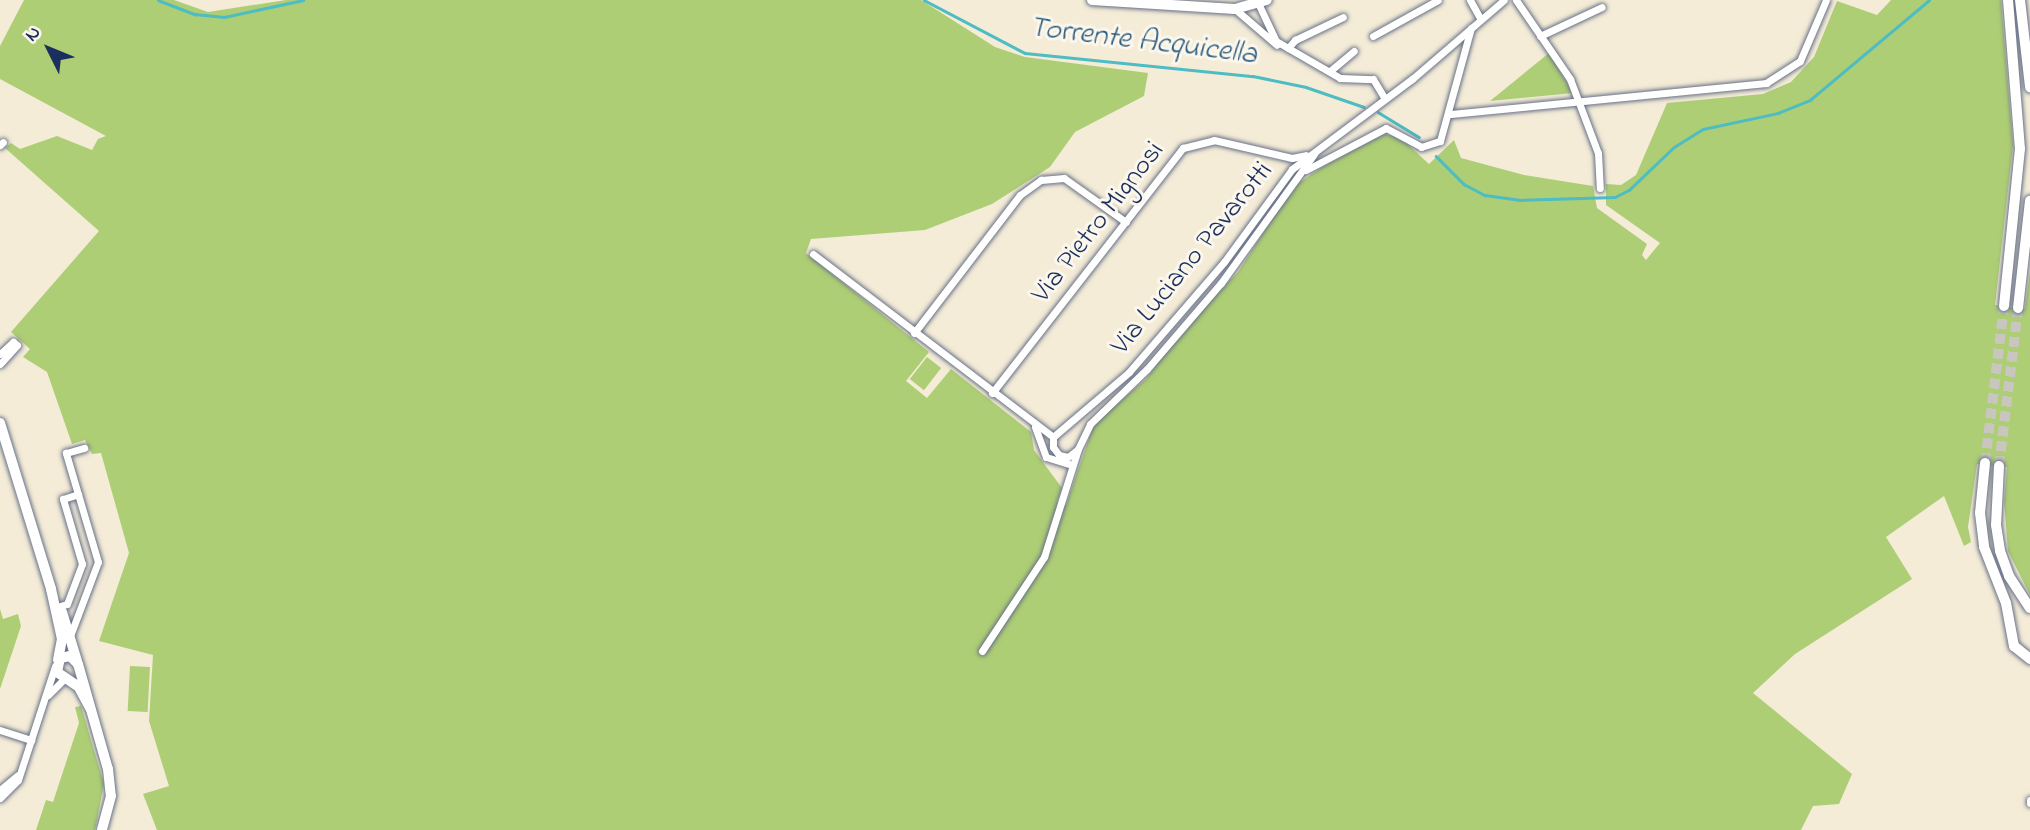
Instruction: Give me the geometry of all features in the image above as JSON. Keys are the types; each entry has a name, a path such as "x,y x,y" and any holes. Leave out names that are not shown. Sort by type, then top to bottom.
{"main road":[{"path":"1092,0 1236,9 1263,2"},
{"path":"2004,306 2020,149 2008,0"},
{"path":"2020,0 2030,87"},
{"path":"2018,309 2030,201"},
{"path":"0,424 51,589 62,639 57,663 66,679 79,687 90,708"},
{"path":"1985,463 1980,513 1984,547 2006,603 2014,646 2030,659"},
{"path":"1999,466 1996,525 2000,551 2009,576 2030,608"},
{"path":"51,589 70,636 110,779 110,804 102,830"},
{"path":"57,663 67,656 78,665"},
{"path":"66,679 78,665"}],"street":[{"path":"1373,37 1438,0"},
{"path":"1470,0 1480,18"},
{"name":"Via Luciano Pavarotti","path":"1310,154 1504,0"},
{"path":"1516,0 1580,103 1598,153 1600,188"},
{"path":"1451,114 1749,85 1780,77 1806,52 1826,0"},
{"path":"1263,2 1269,32 1288,48"},
{"path":"1540,36 1602,7"},
{"path":"1236,9 1266,38 1345,79 1373,79 1384,97"},
{"path":"1288,48 1295,40 1343,17"},
{"path":"1297,177 1333,155 1345,153 1386,128 1421,147 1440,141 1451,114 1459,63 1472,28"},
{"path":"1330,71 1354,51"},
{"name":"Via Pietro Mignosi","path":"992,393 1178,153 1195,142 1214,140 1298,161 1310,154"},
{"path":"982,651 1044,557 1077,449 1095,418 1147,369 1221,283 1321,146 1333,155"},
{"name":"Via Luciano Pavarotti","path":"1053,437 1129,372 1217,270 1298,161"},
{"path":"914,332 1020,195 1041,180 1064,178 1126,222"},
{"path":"813,254 1035,427 1053,437 1053,447 1059,455 1068,457 1077,449"},
{"path":"0,354 13,342 17,345 0,364"},
{"path":"1035,427 1044,454 1072,465"},
{"path":"70,636 98,562 66,453 84,448"},
{"path":"60,606 67,604 82,564 63,499 78,494"},
{"path":"68,515 83,511"},
{"path":"82,564 98,562"},
{"path":"75,583 89,588"},
{"path":"0,798 15,785 21,771 57,663"},
{"path":"45,698 66,679"},
{"path":"0,730 31,740"},
{"path":"0,790 21,771"}],"green space":[{"path":"24,0 174,0 208,12 286,0 921,0 995,47 1025,57 1148,73 1144,96 1075,132 1050,167 992,204 925,230 811,239 806,253 929,352 906,381 927,398 951,369 1031,432 1034,450 1062,488 1057,502 1066,505 1094,424 1146,379 1179,334 1238,272 1283,202 1300,182 1324,166 1384,134 1401,138 1429,164 1454,140 1461,158 1524,175 1593,186 1597,208 1647,244 1642,255 1646,260 1660,243 1606,205 1606,184 1621,185 1636,175 1667,103 1763,94 1791,82 1814,57 1837,1 1877,15 1891,0 2001,0 2013,145 1995,305 2025,309 2030,271 2030,595 2008,551 2004,501 2007,467 1977,464 1968,527 1971,542 1964,546 1944,496 1886,537 1912,579 1795,654 1753,693 1852,774 1839,804 1813,806 1801,830 157,830 143,794 169,786 149,721 153,655 99,641 129,553 101,453 92,454 85,440 72,444 47,372 23,357 30,349 11,332 99,231 5,148 11,143 20,149 57,136 92,150 98,139 106,136 0,79 0,46"},
{"path":"1549,53 1573,93 1490,101"},
{"path":"927,357 941,368 924,390 910,379"},
{"path":"0,609 3,619 18,614 21,626 0,689"},
{"path":"130,666 150,667 148,712 128,711"},
{"path":"81,706 104,784 95,830 36,830 46,800 53,802 79,723 75,707"}],"waterway":[{"name":"Torrente Acquicella","path":"158,0 195,14 224,17 303,0"},
{"name":"Torrente Acquicella","path":"924,0 1025,53 1253,76 1306,87 1364,107"},
{"name":"Torrente Acquicella","path":"1436,156 1464,184 1485,195 1519,200 1615,197 1629,190 1674,147 1703,129 1778,113 1810,100 1929,0"},
{"name":"Torrente Acquicella","path":"1378,112 1419,137"}],"tunnel":[{"path":"1985,463 2004,306"},
{"path":"1999,466 2018,308"}]}
